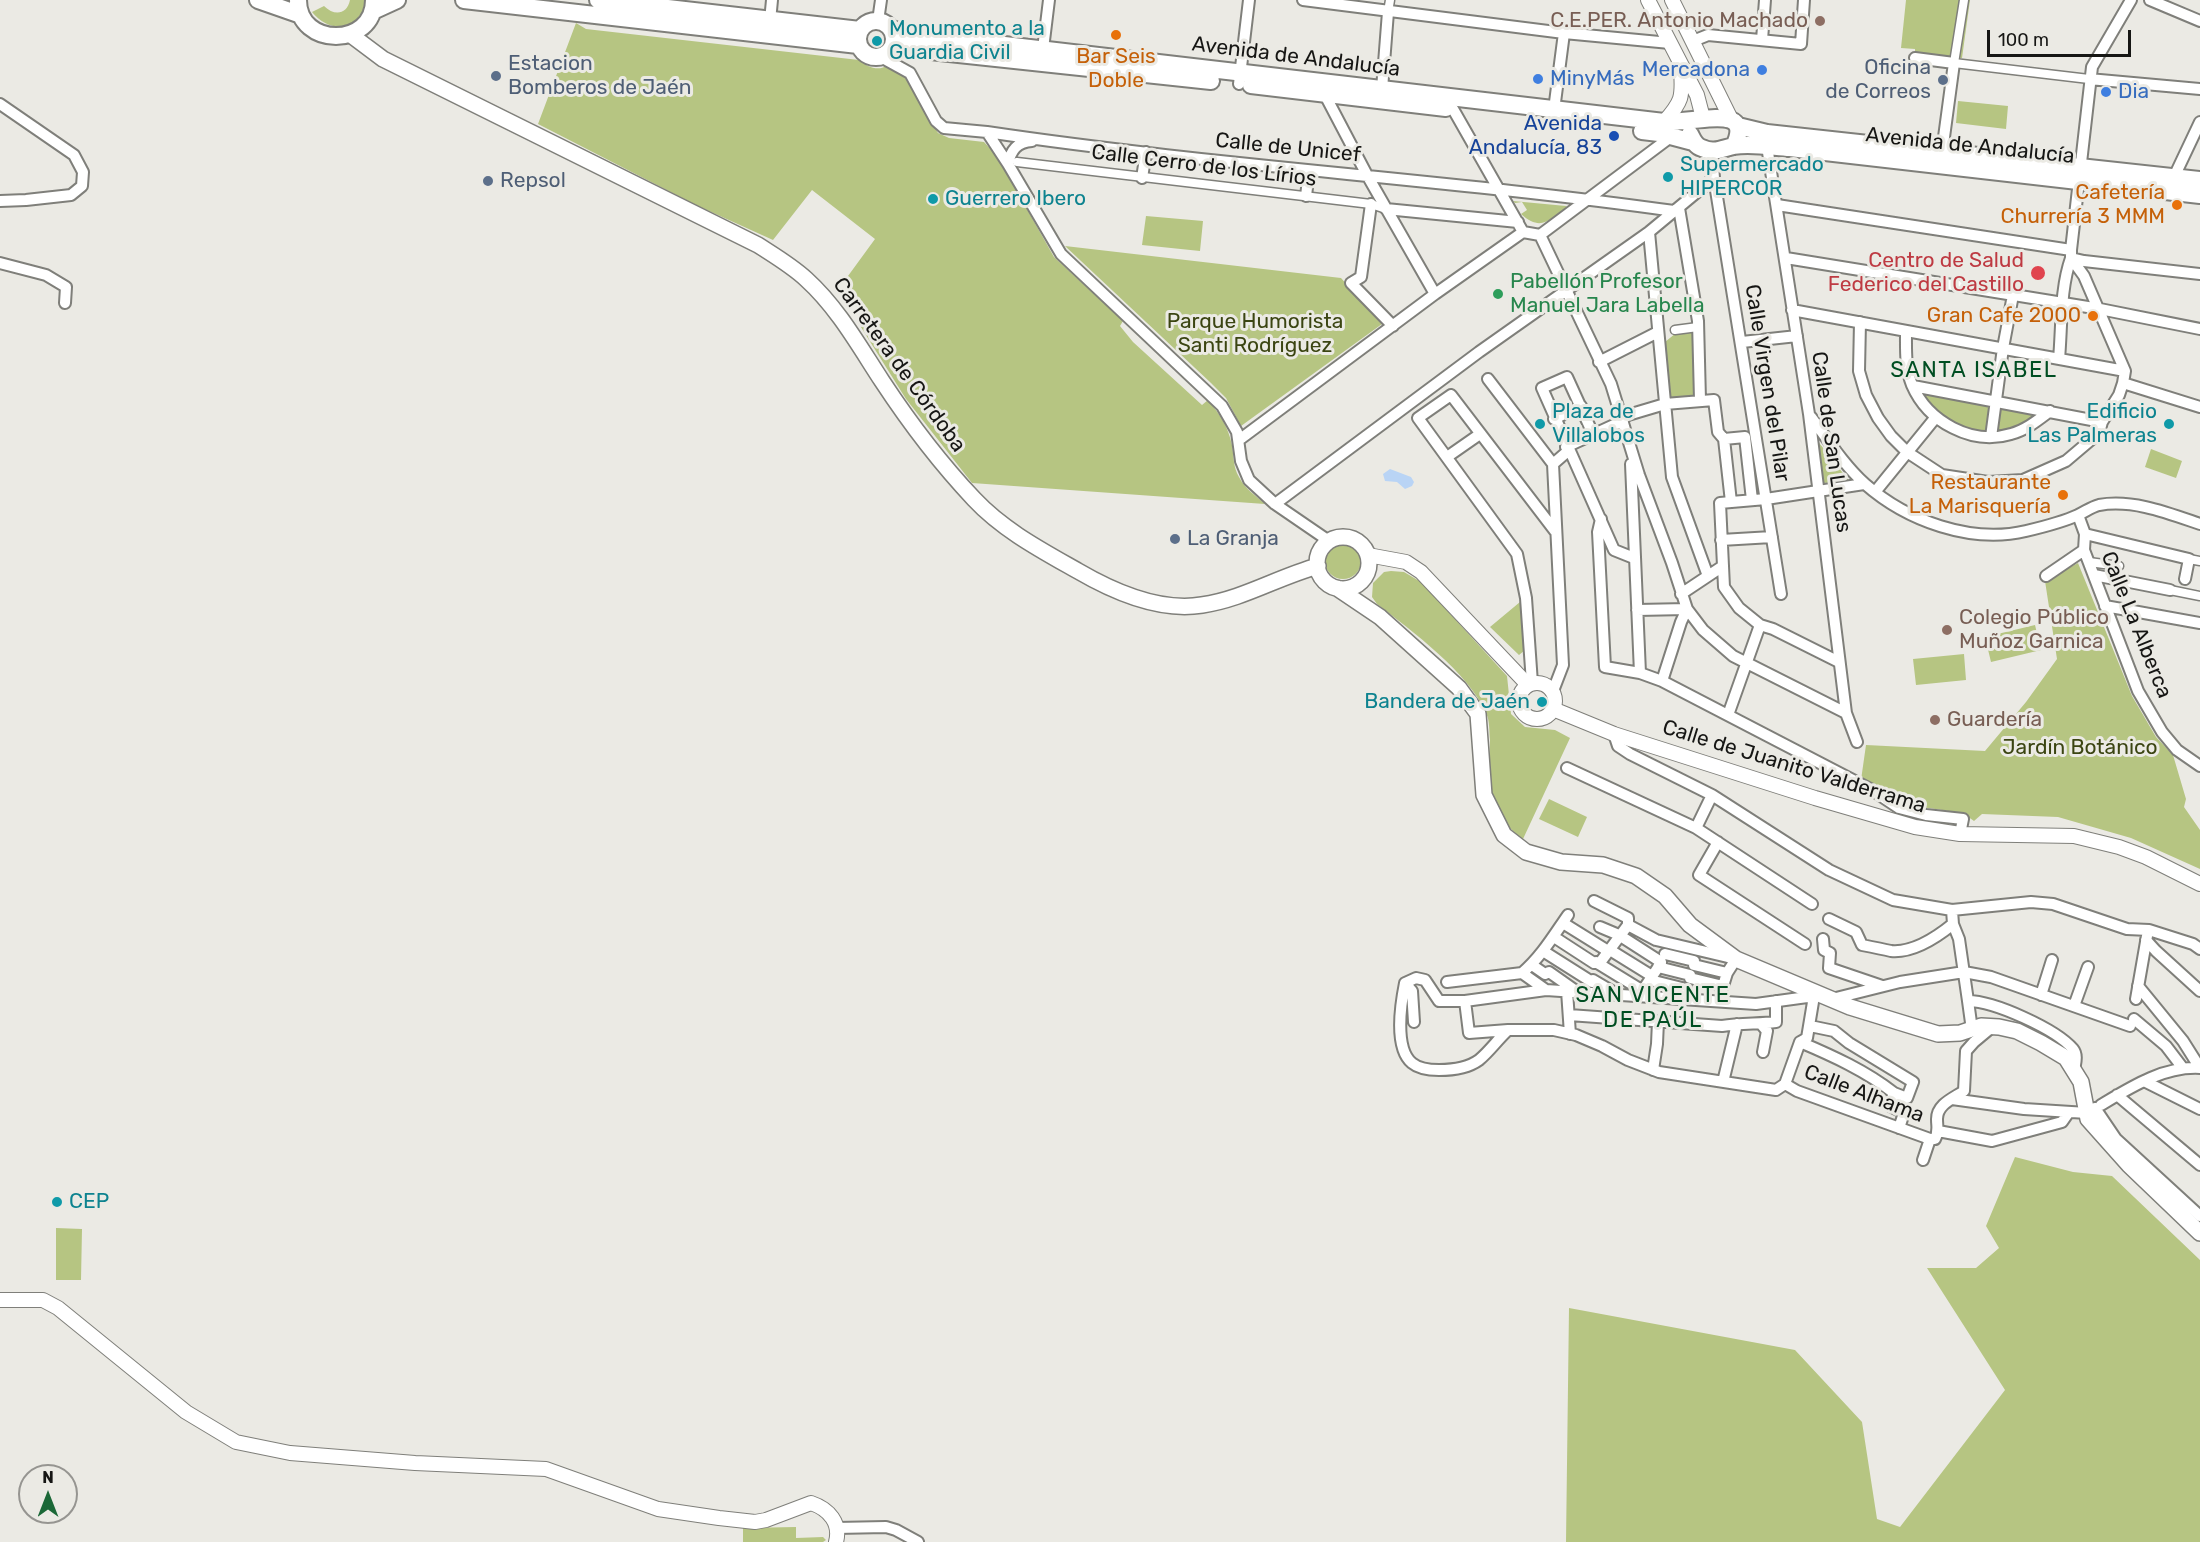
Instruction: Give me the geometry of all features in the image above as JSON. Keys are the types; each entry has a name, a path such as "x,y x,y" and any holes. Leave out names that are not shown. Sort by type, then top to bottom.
{"main road":[{"path":"258,0 299,8 308,25 317,33 340,38 351,35 362,28 374,6 397,0"},
{"path":"464,0 859,38"},
{"path":"598,0 642,3 770,21 859,38"},
{"path":"867,22 885,25 894,38 887,52 870,57 861,50 859,38 867,22"},
{"name":"Avenida de Andalucía","path":"885,25 910,34 1240,78 1325,95 1659,133 1700,119"},
{"name":"Carretera de Córdoba","path":"351,35 383,59 758,245 783,261 807,280 834,309 929,447 975,501 1021,538 1092,579 1125,595 1172,606 1202,605 1242,596 1292,573 1318,566"},
{"name":"Avenida de Andalucía","path":"887,52 1382,89 1554,110 1668,129 1694,142"},
{"path":"1714,117 1734,123 1739,136 1734,146 1721,151 1701,148 1690,134 1691,127 1700,119 1714,117"},
{"name":"Avenida de Andalucía","path":"1734,123 1767,133 1942,152 2200,195"},
{"name":"Avenida de Andalucía","path":"1734,146 1767,146 2080,174 2200,180"},
{"path":"1373,611 1364,592 1364,579 1369,565 1365,548 1352,538 1344,537 1329,542 1320,553 1318,566 1324,580 1373,611 1459,688 1478,714 1484,795 1504,835 1526,852 1561,862 1603,865 1636,876 1665,896 1690,925 1736,959 1850,1007 1938,1034 1972,1030 1981,1026 2017,1031 2042,1043 2066,1059 2081,1082 2094,1108 2088,1119 2129,1165 2200,1233"},
{"path":"1337,588 1352,587 1364,579"}],"street":[{"path":"770,21 772,0"},
{"path":"881,0 885,25"},
{"path":"1043,50 1049,0"},
{"path":"1240,78 1249,0"},
{"path":"1303,0 1564,33 1670,43"},
{"path":"1382,89 1390,0"},
{"path":"1648,0 1697,95 1700,119"},
{"path":"1672,0 1734,123"},
{"path":"1762,40 1765,0"},
{"path":"1693,41 1708,35 1801,44 1804,0"},
{"path":"1942,152 1964,0"},
{"path":"2059,359 2063,303 2071,254 2089,79 2092,67 2131,0"},
{"path":"2150,0 2200,21"},
{"path":"1554,110 1564,33"},
{"name":"Calle de Unicef","path":"887,52 910,73 936,121 944,128 987,132 1035,141 1676,209"},
{"path":"1915,58 2089,79 2200,89"},
{"path":"1540,235 1586,200 1668,129 1683,94 1681,65"},
{"path":"1325,95 1367,176 1435,294"},
{"path":"0,104 74,155 84,172 82,186 71,195 0,201"},
{"path":"1453,109 1520,227"},
{"path":"2174,177 2200,122"},
{"path":"987,132 1012,163 1061,254 1222,406 1237,432 1244,471 1249,480 1275,504 1329,542"},
{"path":"1012,163 1015,147 1023,142 1035,141"},
{"name":"Calle de San Lucas","path":"1767,146 1820,491 1846,713 1857,742"},
{"name":"Calle Virgen del Pilar","path":"1712,151 1714,178 1781,594"},
{"path":"1142,178 1146,152"},
{"name":"Calle Cerro de los Lírios","path":"1012,163 1371,204 1386,210"},
{"path":"1306,196 1309,171"},
{"path":"1275,504 1479,352 1649,232 1714,178"},
{"path":"1371,204 1362,277 1351,283 1393,326"},
{"path":"1777,205 2071,254 2084,261 2200,274"},
{"path":"1676,209 1698,327 1700,400"},
{"path":"1386,210 1520,227 1540,235 1611,384 1631,449 1687,609 1702,630 1733,656 1846,713"},
{"path":"1239,440 1393,326 1520,227"},
{"path":"1649,232 1672,477 1708,576"},
{"path":"1860,322 1859,371 1866,395 1878,418 1907,452 1942,474 1988,482 2023,480 2066,461 2099,433 2102,422 2119,395 2123,383 2125,371 2100,309 2080,267 2071,254"},
{"path":"1786,258 2100,309 2200,329"},
{"path":"0,262 46,275 66,287 65,303"},
{"path":"1991,437 2013,295"},
{"path":"1792,310 2125,371"},
{"path":"1675,330 1698,327"},
{"path":"1906,331 1906,360 1912,386 1936,417 1966,434 1991,437 2012,434 2031,425 2050,411"},
{"path":"1599,362 1658,332"},
{"path":"1742,342 1797,336"},
{"path":"1593,434 1567,376 1542,388 1567,449 1614,550 1634,558"},
{"path":"1488,379 1553,464 1563,665 1553,691 1555,700 1549,715 1540,719 1533,718 1523,712 1520,707 1520,694 1530,684 1543,683 1553,691"},
{"path":"2123,383 2200,407"},
{"path":"1912,386 2102,422"},
{"path":"1530,684 1526,598 1517,554 1418,418 1451,395 1555,531"},
{"path":"1553,464 1567,449 1622,421 1628,415 1665,404 1713,400 1718,432 1724,439 1731,502"},
{"path":"1554,419 1581,406"},
{"path":"1809,414 1864,484 1912,515 1955,530 1989,533 2023,531 2078,515 2098,505 2127,503 2200,524"},
{"path":"1875,492 1936,417"},
{"path":"1447,457 1480,434"},
{"path":"1724,439 1745,437 1752,500"},
{"path":"1631,449 1640,673"},
{"path":"1839,662 1773,629 1760,625 1739,608 1724,587 1720,503 1766,499 1864,484"},
{"name":"Calle La Alberca","path":"2078,515 2085,534 2084,550 2138,691 2152,717 2176,750 2200,766"},
{"path":"1601,519 1598,532 1605,667 1640,673 1662,681 1872,790 1899,808 1926,815 1963,819 1960,834"},
{"path":"2085,534 2195,560 2185,579"},
{"path":"1721,540 1772,537"},
{"path":"2046,576 2084,550"},
{"path":"1368,555 1406,562 1421,572 1530,684"},
{"path":"2089,562 2119,566"},
{"path":"1681,594 1723,566"},
{"path":"2094,575 2200,596"},
{"path":"2105,606 2200,622"},
{"path":"1637,610 1687,609"},
{"path":"1662,681 1687,609"},
{"path":"1728,715 1760,625"},
{"name":"Calle de Juanito Valderrama","path":"1553,709 1614,734 1815,798 1915,827 1960,834 2073,836 2119,847 2146,857 2200,884"},
{"path":"1614,734 1618,746 1630,754 1712,795 1829,870 1893,900 1952,910 2031,902 2053,904 2147,935 2193,944 2200,949"},
{"path":"1567,768 1696,828 1812,904"},
{"path":"1696,828 1712,795"},
{"path":"1718,842 1699,875 1805,944"},
{"path":"1594,901 1628,918 1628,925 1597,963"},
{"path":"1952,910 1953,924 1959,939 1972,1030"},
{"path":"1447,982 1522,973 1532,965 1566,919 1609,950 1659,964 1694,962 1694,965 1727,973 1736,959"},
{"path":"1829,919 1856,932 1862,945 1893,951 1922,944 1953,924"},
{"path":"1628,925 1656,940 1659,964 1641,994"},
{"path":"1600,927 1619,935 1659,964 1686,989"},
{"path":"2136,999 2147,935"},
{"path":"2147,935 2156,951 2200,991"},
{"path":"1554,937 1597,963 1641,994"},
{"path":"1823,939 1824,950 1830,952 1829,968 1882,986"},
{"path":"1543,951 1592,982 1593,980 1618,995"},
{"path":"1659,964 1736,959"},
{"path":"2041,994 2052,960"},
{"path":"1532,965 1545,974 1549,972 1572,991"},
{"path":"2074,1006 2088,967"},
{"path":"1405,983 1416,978 1425,980 1439,1001 1465,1001 1546,990 1618,995 1641,994 1756,1004 1823,997 1964,972 1991,977 2074,1006 2132,1023 2166,1046 2182,1067"},
{"path":"1522,973 1546,990"},
{"path":"1405,983 1412,991 1414,1022"},
{"path":"1405,983 1401,1008 1401,1031 1405,1052 1413,1064 1429,1070 1466,1067 1478,1060 1508,1030"},
{"path":"2138,986 2184,1041 2200,1068"},
{"path":"1570,1034 1569,1015 1572,991"},
{"path":"1465,1001 1469,1033 1554,1030 1602,1046 1653,1070 1776,1089 1785,1084 1800,1042 1807,1038 1809,1021 1823,997"},
{"path":"1569,1015 1722,1026 1761,1024 1776,1022 1776,1001"},
{"path":"1968,1001 1978,1001 1999,1007 2043,1028 2073,1049 2076,1056 2074,1072"},
{"path":"1653,1070 1658,1021"},
{"path":"1723,1082 1737,1024"},
{"path":"1761,1024 1767,1031 1763,1052"},
{"path":"1800,1042 1839,1059 1894,1094 1907,1098 1912,1082 1849,1043 1834,1031 1810,1026"},
{"path":"1923,1160 1934,1135 1938,1112 1943,1105 1964,1091 1966,1051 1992,1027"},
{"path":"1952,1099 2024,1109 2069,1112 2094,1108 2144,1081 2182,1067 2200,1068"},
{"path":"2144,1081 2200,1109"},
{"name":"Calle Alhama","path":"1785,1084 1797,1091 1899,1128 1934,1135 1992,1141 2062,1122 2069,1112"},
{"path":"1894,1094 1890,1106 1904,1113 1899,1128"},
{"path":"2117,1095 2200,1165"},
{"path":"2094,1108 2116,1139 2200,1216"},
{"path":"0,1300 43,1300 58,1308 186,1412 236,1442 290,1453 415,1463 546,1469 658,1509 755,1522 811,1503 825,1510 833,1518 836,1535 886,1527 918,1542"}],"green space":[{"path":"350,0 366,0 358,18 344,26 328,24 312,12 324,6 332,11 340,12 346,9"},
{"path":"1906,0 1970,0 1962,58 1915,53 1915,49 1901,48"},
{"path":"576,23 586,29 859,60 873,68 888,65 902,72 938,133 949,138 984,142 997,156 1054,257 1123,321 1120,326 1133,342 1202,405 1208,400 1228,432 1235,466 1241,481 1265,504 972,483 906,399 861,327 848,276 875,239 812,190 773,240 698,206 538,124"},
{"path":"1958,101 2008,106 2006,129 1956,123"},
{"path":"1513,201 1566,206 1567,207 1550,220 1540,223 1521,214 1527,210 1522,202"},
{"path":"1146,216 1203,221 1200,251 1142,245"},
{"name":"Parque Humorista Santi Rodríguez","path":"1065,246 1341,278 1382,324 1241,426 1226,398"},
{"path":"1694,331 1698,397 1672,400 1668,397 1665,342 1676,333"},
{"path":"1916,386 1991,406 1985,433 1963,426 1946,417"},
{"path":"1996,401 2041,412 2026,423 1996,432"},
{"path":"1816,439 1850,482 1822,483"},
{"path":"2151,449 2182,461 2176,478 2145,467"},
{"path":"1343,543 1355,549 1361,561 1355,573 1343,579 1331,573 1325,561 1331,549"},
{"name":"Jardín Botánico","path":"2078,563 2132,696 2156,737 2173,755 2186,799 2184,807 2200,830 2200,869 2131,838 2058,817 1982,814 1974,821 1950,811 1897,801 1861,780 1866,745 1985,751 2026,702 2057,659 2045,581"},
{"path":"1384,572 1404,572 1421,582 1507,676 1511,714 1525,727 1555,730 1570,738 1523,839 1506,823 1491,794 1488,780 1489,723 1478,698 1453,668 1377,604 1372,597 1373,583"},
{"path":"1520,602 1525,650 1519,655 1490,627"},
{"path":"2035,625 2041,650 1991,662 1985,637"},
{"path":"1964,654 1966,680 1916,685 1913,659"},
{"path":"1549,799 1587,817 1578,837 1539,819"},
{"path":"2015,1157 2073,1172 2112,1176 2200,1260 2200,1542 1566,1542 1569,1308 1795,1350 1862,1422 1877,1519 1900,1527 2005,1390 1927,1268 1976,1268 1999,1248 1986,1226"},
{"path":"56,1228 82,1229 81,1280 56,1280"},
{"path":"796,1527 796,1538 823,1537 826,1540 823,1542 743,1542 743,1528"}],"water":[{"path":"1390,469 1411,477 1414,482 1412,486 1405,489 1397,482 1385,481 1383,474"}],"place":[{"name":"C.E.PER. Antonio Machado","path":"1820,21"},
{"name":"Bar Seis Doble","path":"1116,35"},
{"name":"Monumento a la Guardia Civil","path":"877,41"},
{"name":"Mercadona","path":"1762,70"},
{"name":"Estacion Bomberos de Jaén","path":"496,76"},
{"name":"MinyMás","path":"1538,79"},
{"name":"Oficina de Correos","path":"1943,80"},
{"name":"Dia","path":"2106,92"},
{"name":"Avenida Andalucía, 83","path":"1614,136"},
{"name":"Supermercado HIPERCOR","path":"1668,177"},
{"name":"Repsol","path":"488,181"},
{"name":"Guerrero Ibero","path":"933,199"},
{"name":"Cafetería Churrería 3 MMM","path":"2177,205"},
{"name":"Centro de Salud Federico del Castillo","path":"2038,273"},
{"name":"Pabellón Profesor Manuel Jara Labella","path":"1498,294"},
{"name":"Gran Cafe 2000","path":"2093,316"},
{"name":"Plaza de Villalobos","path":"1540,424"},
{"name":"Edificio Las Palmeras","path":"2169,424"},
{"name":"Restaurante La Marisquería","path":"2063,495"},
{"name":"La Granja","path":"1175,539"},
{"name":"Colegio Público Muñoz Garnica","path":"1947,630"},
{"name":"Bandera de Jaén","path":"1542,702"},
{"name":"Guardería","path":"1935,720"},
{"name":"CEP","path":"57,1202"}],"district":[{"name":"SANTA ISABEL","path":"1974,371"},
{"name":"SAN VICENTE DE PAÚL","path":"1653,1008"}]}
